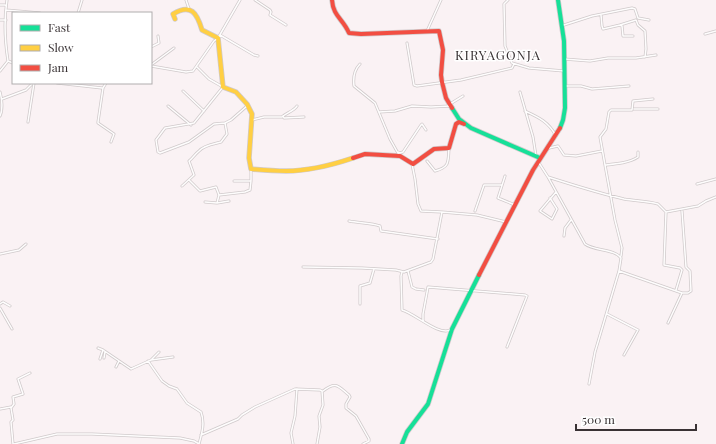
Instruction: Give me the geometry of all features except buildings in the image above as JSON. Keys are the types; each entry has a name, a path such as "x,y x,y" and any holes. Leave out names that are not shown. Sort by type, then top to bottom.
{"street":[{"path":"0,71 8,61 6,48 6,6 8,0"},
{"path":"78,12 82,0"},
{"path":"186,0 188,10"},
{"path":"152,65 186,72 193,71 214,41 219,37 240,0"},
{"path":"255,0 270,10 270,15 286,25"},
{"path":"332,0 332,10 339,20 344,22 349,33 361,34 438,31 440,33 443,51 441,75 442,84 454,113 464,124"},
{"path":"427,31 441,0"},
{"path":"508,0 504,4 505,46 512,62 514,64 529,68 564,71"},
{"path":"402,444 406,432 428,404 452,329 471,290 538,159 548,148 561,126 564,114 564,41 558,0"},
{"path":"0,5 6,6"},
{"path":"562,25 594,15 633,8 635,9 638,18 649,20"},
{"path":"6,10 28,12"},
{"path":"174,19 174,12 191,10 198,15 202,30 258,56"},
{"path":"601,14 603,29 636,20 638,25 645,31 645,57"},
{"path":"0,20 6,20"},
{"path":"620,25 622,26 623,36 633,36"},
{"path":"706,34 716,31"},
{"path":"152,46 159,43 158,36"},
{"path":"219,37 223,87 194,123 191,125 165,128 156,140 158,152 160,153 189,142 214,124 225,123 238,115 248,106"},
{"path":"407,43 414,85 418,86 442,84 512,68 514,64"},
{"path":"152,64 174,48"},
{"path":"564,59 590,61 608,58 630,58 656,55"},
{"path":"8,61 12,63"},
{"path":"360,64 354,74 354,86 372,99 390,139 399,154 412,164 418,204 421,211 477,215 506,222"},
{"path":"197,67 209,78 223,87 236,92 248,106 252,114 250,190 219,195"},
{"path":"2,99 26,90 32,84"},
{"path":"28,122 33,84"},
{"path":"66,84 103,88"},
{"path":"105,84 103,88 98,123 114,134 111,142"},
{"path":"564,86 582,86 592,89 629,86"},
{"path":"183,90 204,111"},
{"path":"0,92 2,99 0,116"},
{"path":"520,92 538,159 586,246 620,256"},
{"path":"379,112 395,111 412,106 450,105 463,96"},
{"path":"633,109 633,101 653,99"},
{"path":"168,106 191,125"},
{"path":"252,120 264,117 274,118 283,116 294,110 297,106"},
{"path":"589,384 595,352 619,272 622,248 610,195 600,137 606,129 609,111 611,110 658,109"},
{"path":"525,111 537,115 550,126 556,136"},
{"path":"283,116 284,118 304,117"},
{"path":"427,161 435,171 445,167 448,162 449,148 456,124 459,122 538,159"},
{"path":"182,186 194,175 189,161 205,147 221,142 227,134 225,123"},
{"path":"251,169 293,171 331,165 365,154 399,154 403,152 421,124 426,130"},
{"path":"548,148 558,146 564,155 570,156 602,151"},
{"path":"412,164 434,149 449,148"},
{"path":"605,165 636,159 638,157 638,152"},
{"path":"505,176 498,197 499,199 515,205"},
{"path":"548,178 626,199 658,204 666,212 664,264 680,268 682,270 675,290"},
{"path":"697,184 716,179"},
{"path":"189,180 200,191 216,187 219,195 217,204"},
{"path":"234,181 251,181"},
{"path":"475,210 484,185 502,185"},
{"path":"550,198 557,209 552,219 540,211 550,198 556,192"},
{"path":"666,212 698,206 707,200 716,197"},
{"path":"205,202 217,204 229,201"},
{"path":"619,272 682,293 688,293 691,291 690,271 686,267 682,210"},
{"path":"303,267 374,269 402,272 408,271 432,261 438,239 442,212"},
{"path":"564,236 565,228 571,220"},
{"path":"349,222 368,225 375,224 380,226 381,231 438,239"},
{"path":"0,254 19,250 26,244"},
{"path":"360,304 359,287 370,283 374,269"},
{"path":"408,271 412,287 424,290"},
{"path":"402,272 400,276 401,309 423,321 425,324 442,332 448,332 452,329"},
{"path":"423,321 428,287 526,295 508,347"},
{"path":"668,323 682,293"},
{"path":"0,304 3,302 10,306"},
{"path":"0,308 12,329"},
{"path":"607,314 638,330 624,355"},
{"path":"98,348 131,369 151,360 173,357"},
{"path":"100,359 103,350"},
{"path":"104,358 105,352"},
{"path":"151,360 159,352"},
{"path":"116,367 119,361"},
{"path":"30,373 18,379 23,394 13,397 14,404 11,407 13,420 10,422 13,444 55,434 86,434 180,438 194,441 199,444 204,422 201,412 187,404 177,390 168,386 162,381 148,361"},
{"path":"201,435 238,419 255,407 283,393 297,389 322,391 331,385 335,385 350,397 346,404 346,408 356,416 369,439 368,442 363,444"},
{"path":"293,444 291,433 295,416 297,389"},
{"path":"317,444 320,427 319,416 323,405 322,391"},
{"path":"0,409 11,407"}],"traffic: fast":[{"path":"558,0 564,41 565,108 560,128"},
{"path":"452,108 459,119 471,128 540,158"},
{"path":"402,444 407,432 428,404 452,329 479,275"}],"traffic: slow":[{"path":"175,19 173,14 184,9 189,10 198,19 202,30 218,38 223,87 236,92 247,104 252,114 249,158 251,169 295,171 312,169 353,158"}],"traffic: jam":[{"path":"332,0 336,14 349,33 361,34 439,31 443,50 441,75 442,82 446,98 452,108"},
{"path":"353,158 365,154 400,156 413,164 434,149 449,148 456,124 459,122 464,124"},
{"path":"479,275 533,170 560,128"}],"district":[{"name":"KIRYAGONJA","path":"498,55"}]}
